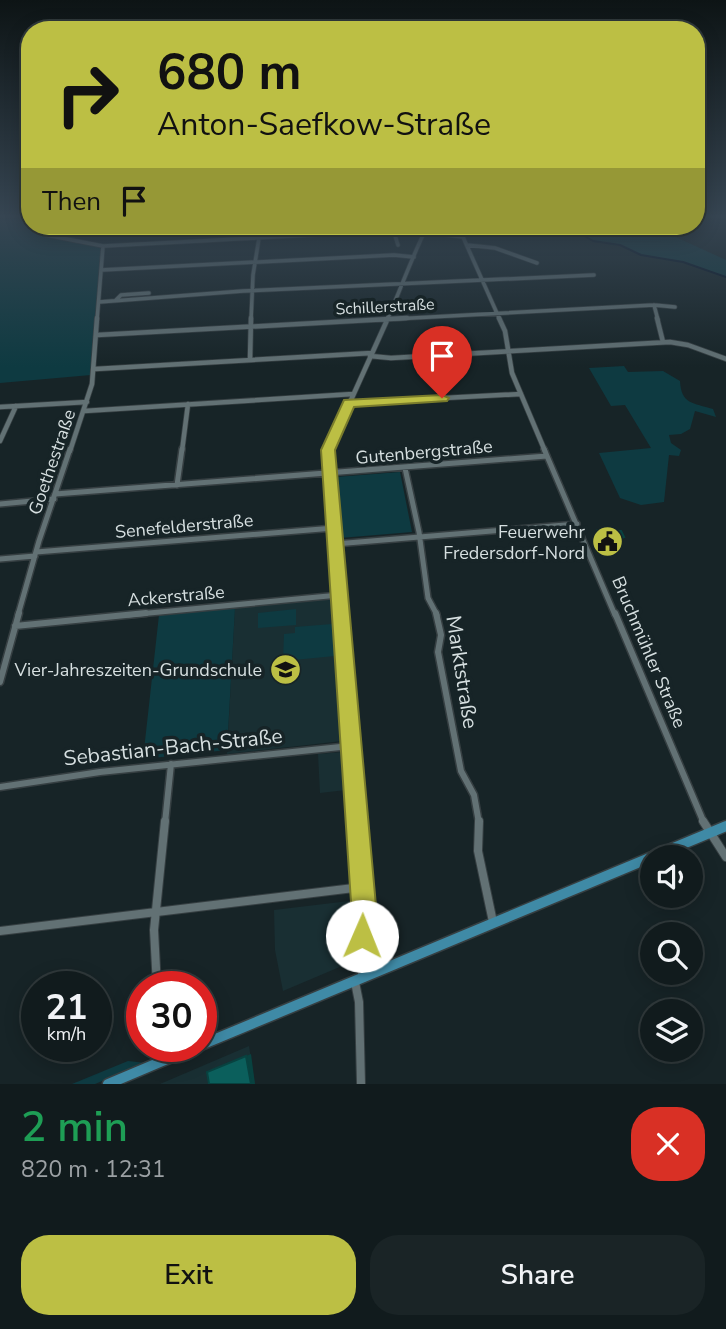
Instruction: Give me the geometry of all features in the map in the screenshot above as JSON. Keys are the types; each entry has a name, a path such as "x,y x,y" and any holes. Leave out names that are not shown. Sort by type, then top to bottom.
{"main road":[{"path":"217,1039 726,826"},
{"path":"108,1084 162,1062"}],"street":[{"name":"Goethestraße","path":"0,682 36,554 85,411 94,369 101,267"},
{"path":"101,271 177,267"},
{"path":"250,360 255,267"},
{"path":"361,1084 359,980 365,917 328,450 403,284 407,267"},
{"name":"Bruchmühler Straße","path":"476,267 505,331 512,373 547,456 710,832 726,857"},
{"path":"99,302 116,300 121,295 594,275"},
{"path":"654,305 663,342"},
{"name":"Schillerstraße","path":"97,335 654,305 675,307"},
{"path":"94,369 371,354 391,358 663,342 688,345 726,359"},
{"path":"85,411 353,394"},
{"path":"349,403 521,394"},
{"path":"0,407 87,402"},
{"path":"177,485 188,404"},
{"path":"0,441 16,406"},
{"name":"Gutenbergstraße","path":"0,504 177,485 547,456"},
{"name":"Marktstraße","path":"405,468 428,598 436,611 439,625 438,652 461,771 474,795 480,827 478,851 493,922"},
{"path":"335,544 577,524"},
{"name":"Senefelderstraße","path":"0,559 334,528"},
{"name":"Ackerstraße","path":"15,626 339,595"},
{"name":"Sebastian-Bach-Straße","path":"0,787 52,778 350,746"},
{"path":"156,971 154,930 172,764"},
{"path":"0,931 362,887"}],"shaded area":[{"path":"0,267 99,267 91,375 0,383"},
{"path":"696,267 726,267 726,277"},
{"path":"624,366 628,372 663,371 680,381 683,394 689,401 713,409 716,417 695,411 690,429 681,434 669,435 671,443 681,450 679,456 669,455 664,502 641,505 620,498 599,453 651,448 625,405 611,406 589,368"},
{"path":"400,472 412,532 340,538 336,477"},
{"name":"Vier-Jahreszeiten-Grundschule","path":"332,599 342,741 227,754 235,608"},
{"path":"235,608 227,750 143,759 159,615"},
{"path":"296,609 296,625 258,628 258,613"},
{"path":"332,624 335,656 283,661 284,634 295,633 295,627"},
{"path":"343,752 346,790 320,793 318,754"},
{"path":"349,901 353,949 341,952 342,966 283,991 275,950 274,910"},
{"path":"249,1046 255,1084 160,1084 217,1062"},
{"path":"126,1062 146,1063 95,1084 72,1084"}],"building":[{"path":"598,530 621,531 624,537 603,540"},
{"path":"246,1056 251,1084 209,1084 207,1072"}],"waterway":[{"path":"696,267 726,277"}],"place":[{"name":"Feuerwehr Fredersdorf-Nord","path":"608,542"},
{"name":"Vier-Jahreszeiten-Grundschule","path":"285,670"}],"route":[{"path":"362,936 365,917 328,450 349,403 442,398"}]}
